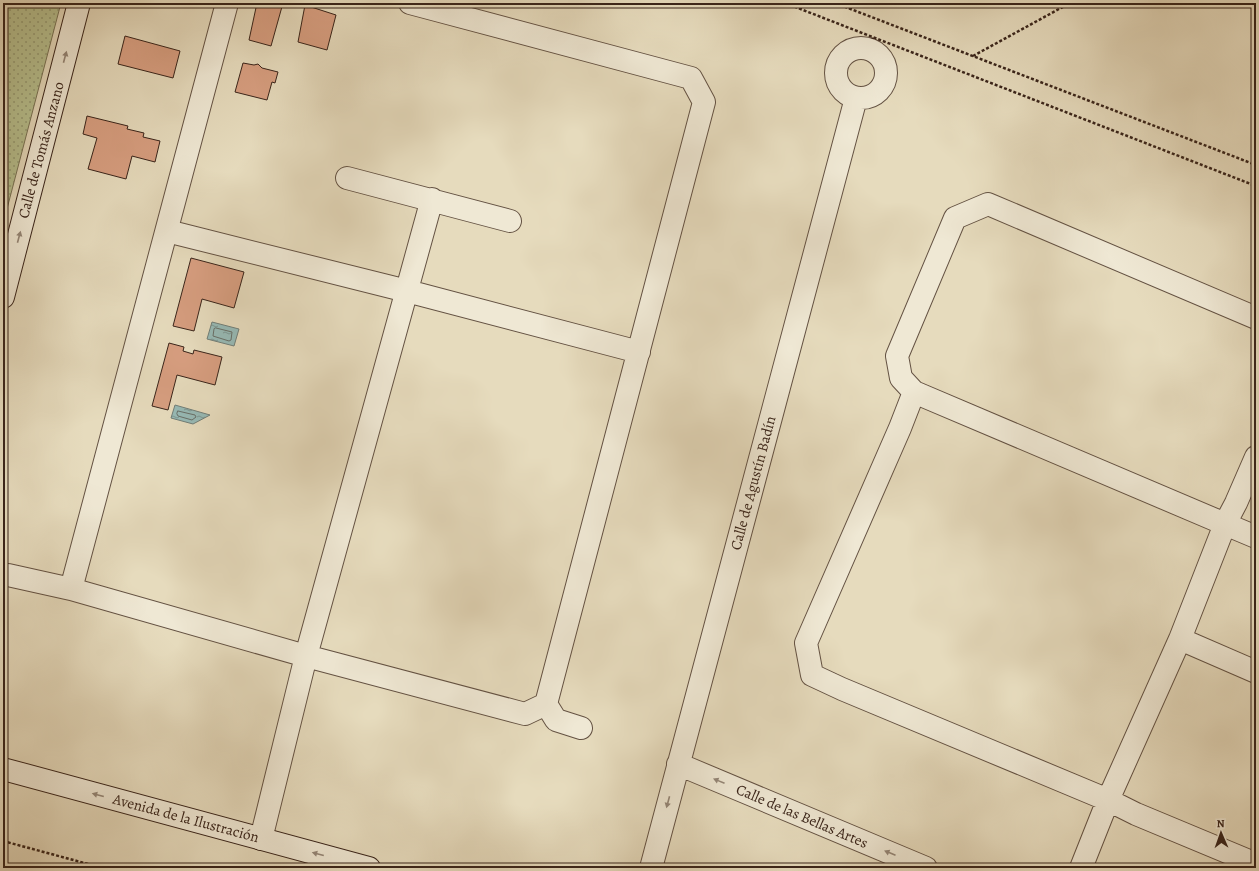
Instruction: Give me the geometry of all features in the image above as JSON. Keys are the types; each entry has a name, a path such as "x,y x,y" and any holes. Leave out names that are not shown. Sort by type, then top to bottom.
{"street":[{"name":"Calle de Tomás Anzano","path":"3,297 79,3"},
{"path":"71,589 227,3"},
{"path":"410,3 691,78 704,102 546,704 556,720 581,728"},
{"path":"871,43 884,65 885,80 882,87 871,96 856,98 842,90 836,75 837,67 840,60 846,53 871,43"},
{"name":"Calle de Agustín Badín","path":"651,868 856,98"},
{"path":"347,178 510,221"},
{"path":"261,839 306,656 432,200"},
{"path":"1256,318 988,204 955,218 897,356 901,378 914,392 1256,537"},
{"path":"167,231 407,291 638,352"},
{"path":"914,392 806,643 812,675 842,690 1108,800 1136,814 1256,864"},
{"path":"1082,868 1108,800 1180,639 1225,524 1256,457"},
{"path":"8,575 71,589 306,656 525,714 546,704"},
{"path":"1180,639 1256,672"},
{"name":"Calle de las Bellas Artes","path":"678,764 926,868"},
{"name":"Avenida de la Ilustración","path":"3,769 369,868"}],"path":[{"path":"785,3 871,43 1256,186"},
{"path":"835,3 1256,166"},
{"path":"848,8 850,3"},
{"path":"973,56 1070,3"},
{"path":"3,841 103,868"}],"green space":[{"path":"3,3 61,3 3,224"}],"water":[{"path":"212,322 239,329 234,346 207,339"},
{"path":"175,405 210,415 193,424 171,418"}],"building":[{"path":"257,3 283,3 271,46 249,40"},
{"path":"305,5 336,15 327,50 298,42"},
{"path":"125,36 180,51 173,78 118,64"},
{"path":"243,63 254,65 258,64 262,68 278,72 275,83 272,82 267,100 235,92"},
{"path":"87,116 128,126 127,129 144,133 143,137 160,141 155,162 132,156 126,179 88,169 97,138 83,134"},
{"path":"191,258 244,272 234,308 202,299 194,331 173,326"},
{"path":"169,343 184,347 183,351 193,354 194,350 222,357 215,385 177,375 168,410 152,406"}]}
